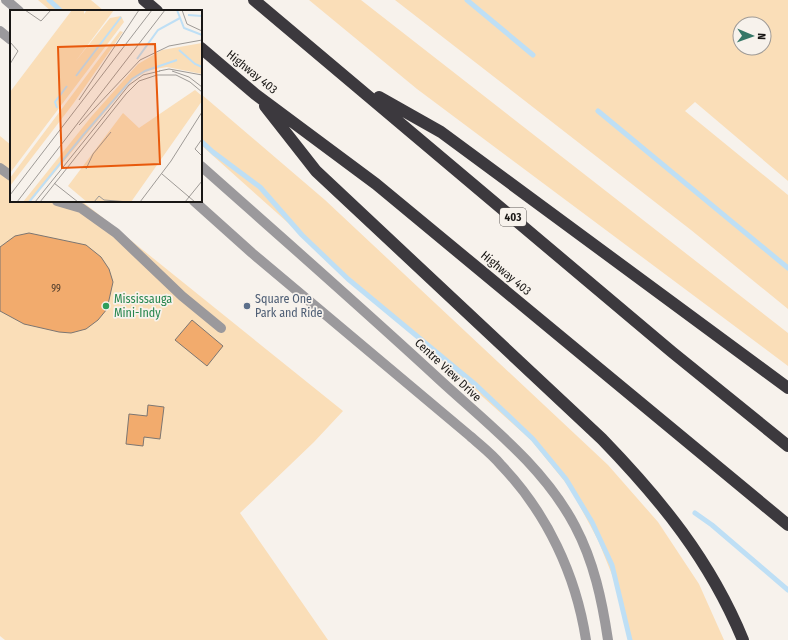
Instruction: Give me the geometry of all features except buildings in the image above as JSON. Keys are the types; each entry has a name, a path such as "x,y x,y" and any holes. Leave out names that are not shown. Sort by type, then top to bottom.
{"highway":[{"path":"144,0 156,10"},
{"name":"403","path":"254,0 672,352 788,446"},
{"name":"Highway 403","path":"202,49 255,94 376,184 788,525"},
{"path":"353,82 441,132 788,388"},
{"path":"255,94 316,171 602,438 627,465 686,535 720,592 743,640"}],"street":[{"path":"6,0 18,10"},
{"path":"0,31 10,39"},
{"name":"Centre View Drive","path":"202,167 399,342 528,461 552,491 574,525 586,549 595,575 608,640"},
{"path":"0,168 10,175"},
{"path":"60,202 81,208 116,233 182,296 221,328"},
{"path":"195,202 252,253 470,436 501,465 532,504 547,527 575,590 586,640"}],"shaded area":[{"path":"38,0 91,0 103,10 50,10"},
{"path":"309,0 361,0 788,333 788,366 417,89"},
{"path":"395,0 788,0 788,181 695,102 685,111 788,195 788,309 691,230"},
{"path":"202,95 325,200 608,465 658,522 699,584 724,640 629,640 621,597 598,540 570,488 531,440 202,146"},
{"name":"Mississauga Mini-Indy","path":"0,136 10,144 10,202 83,202 343,411 314,442 240,513 328,640 5,640 0,636"}],"waterway":[{"path":"49,0 60,10"},
{"path":"467,0 533,55"},
{"path":"598,111 788,268"},
{"path":"202,142 215,154"},
{"path":"213,152 260,187 302,235 348,279 476,385 533,439 566,479 592,522 612,565 630,640"},
{"path":"695,513 712,525 788,590"}],"place":[{"name":"Mississauga Mini-Indy","path":"106,306"},
{"name":"Square One Park and Ride","path":"247,306"}]}
